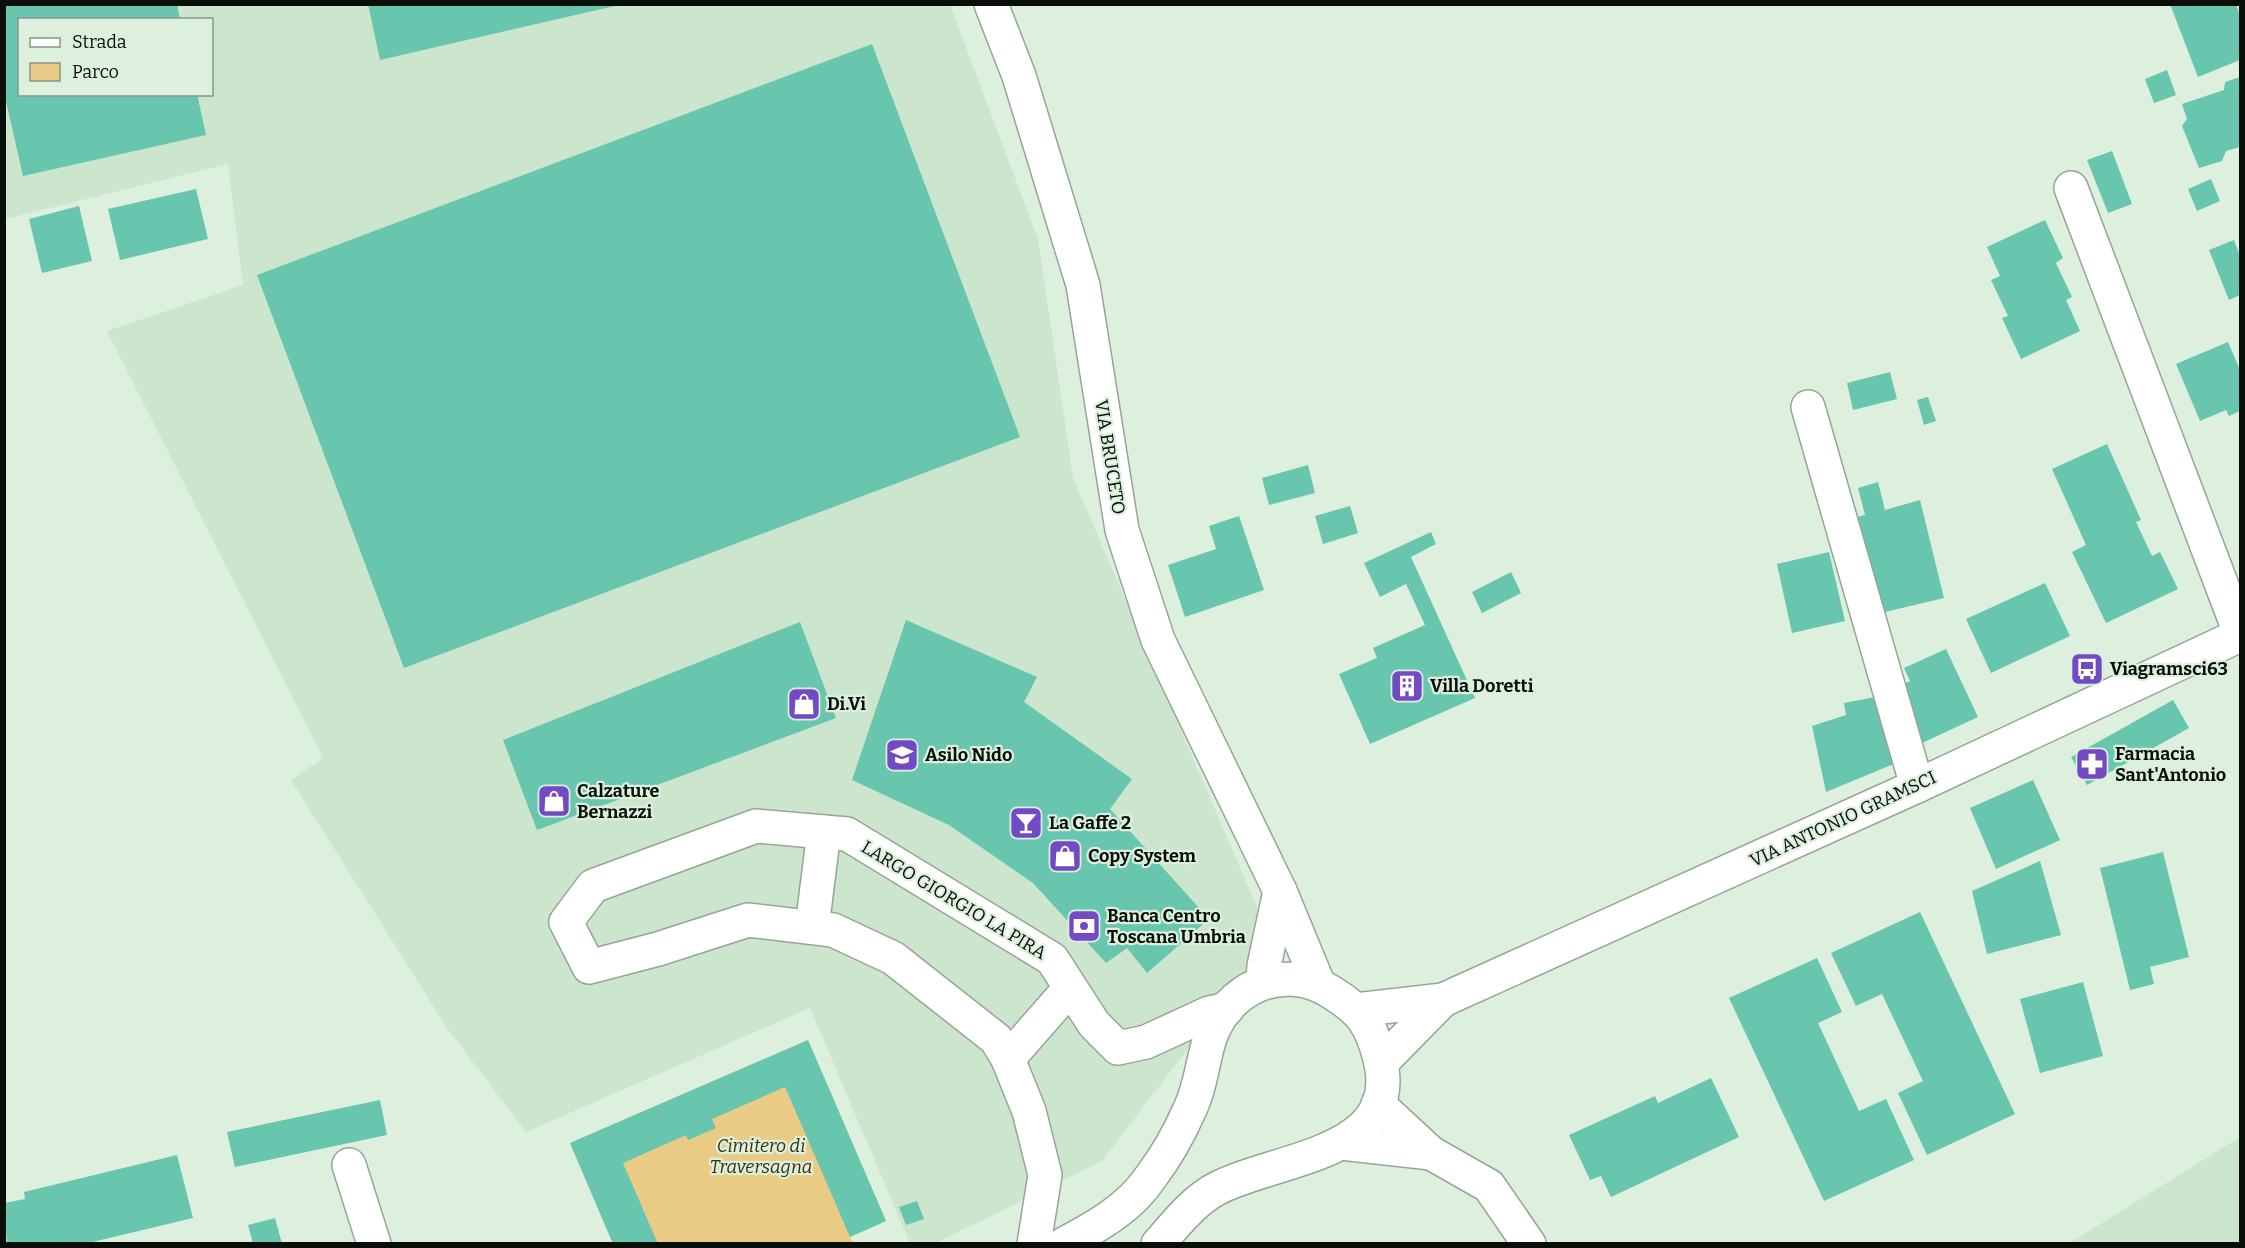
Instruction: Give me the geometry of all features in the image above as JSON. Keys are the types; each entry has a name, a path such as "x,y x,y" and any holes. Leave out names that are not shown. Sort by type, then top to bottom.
{"street":[{"name":"VIA BRUCETO","path":"991,4 1019,76 1083,285 1122,530 1158,640 1280,891 1318,983"},
{"path":"2071,188 2241,634"},
{"path":"1808,407 1917,786"},
{"name":"VIA ANTONIO GRAMSCI","path":"1356,1010 1443,999 1917,786 2241,634"},
{"name":"LARGO GIORGIO LA PIRA","path":"1034,1244 1045,1175 1029,1111 1008,1059 996,1039 892,957 833,930 748,920 658,949 590,967 566,922 593,886 756,826 847,834 1052,959 1094,1024 1118,1048 1146,1042 1209,1013 1227,1009"},
{"path":"812,927 824,832"},
{"path":"1263,982 1264,966 1280,891"},
{"path":"1064,1244 1104,1223 1150,1180 1189,1111 1201,1078 1209,1040 1227,1009 1244,992 1263,982 1287,977 1318,983 1356,1010 1371,1028 1381,1063 1378,1104 1365,1127 1341,1143 1288,1164 1247,1174 1216,1189 1186,1212 1158,1244"},
{"path":"1008,1059 1071,988"},
{"name":"VIA ANTONIO GRAMSCI","path":"1381,1063 1443,999"},
{"path":"1378,1104 1431,1153 1489,1186 1529,1244"},
{"path":"1341,1143 1431,1153"},
{"path":"349,1165 374,1244"}],"shaded area":[{"path":"4,5 950,5 1038,239 1073,478 1271,940 1102,1161 936,1243 910,1243 810,1008 526,1132 447,1028 291,780 323,758 107,331 243,285 228,164 5,219"},
{"path":"2240,1137 2240,1243 2070,1243"}],"green space":[{"name":"Cimitero di Traversagna","path":"808,1040 886,1221 850,1237 854,1243 613,1243 570,1143"}],"building":[{"path":"4,4 177,4 180,18 18,18 18,96 197,96 206,135 23,176 4,92"},
{"path":"368,4 619,4 619,5 380,60"},
{"path":"2170,4 2236,4 2240,16 2240,60 2198,77"},
{"path":"872,44 1020,437 404,668 257,275"},
{"path":"2167,70 2176,95 2154,103 2145,79"},
{"path":"2240,77 2240,147 2226,151 2222,161 2199,168 2182,126 2187,119 2182,104 2224,90 2225,82"},
{"path":"2112,151 2132,204 2108,213 2087,160"},
{"path":"2211,179 2220,201 2197,211 2188,189"},
{"path":"196,189 208,239 120,260 108,209"},
{"path":"79,206 92,261 42,273 29,219"},
{"path":"2045,220 2063,258 2056,263 2072,297 2066,300 2080,331 2021,359 2002,318 2008,316 1991,280 2000,276 1987,247"},
{"path":"2234,240 2240,256 2240,295 2229,300 2209,250"},
{"path":"2228,342 2240,370 2240,411 2229,416 2226,410 2200,421 2176,364"},
{"path":"1890,372 1897,399 1853,410 1847,383"},
{"path":"1928,397 1936,421 1924,425 1917,400"},
{"path":"2107,444 2141,520 2136,522 2152,556 2160,552 2178,589 2106,623 2072,552 2086,545 2052,469"},
{"path":"1308,465 1315,493 1269,505 1262,478"},
{"path":"1878,482 1885,510 1920,500 1944,598 1881,613 1857,517 1865,515 1858,488"},
{"path":"1350,506 1358,533 1323,544 1315,516"},
{"path":"1239,516 1264,590 1185,617 1168,565 1216,549 1209,526"},
{"name":"Villa Doretti","path":"1431,532 1436,544 1411,557 1475,698 1370,744 1339,674 1377,658 1373,648 1425,625 1406,584 1380,597 1364,563"},
{"path":"1829,552 1845,621 1792,633 1777,564"},
{"path":"1511,572 1521,593 1482,613 1472,592"},
{"path":"2045,583 2070,636 1991,673 1966,619"},
{"path":"906,620 1037,677 1024,702 1132,779 1110,809 1209,919 1147,973 1127,948 1106,963 1033,883 949,825 852,780"},
{"path":"800,622 836,718 537,830 503,740"},
{"path":"1946,649 1978,717 1922,743 1896,688 1910,681 1904,668"},
{"path":"1880,696 1896,763 1826,792 1812,726 1846,715 1844,703"},
{"path":"2173,700 2189,728 2087,785 2071,757"},
{"path":"2033,780 2060,840 1996,869 1970,808"},
{"path":"2163,852 2189,957 2150,967 2154,984 2130,990 2100,868"},
{"path":"2040,861 2061,935 1987,954 1972,891"},
{"path":"1920,912 2015,1114 1927,1155 1898,1093 1923,1081 1882,994 1856,1006 1831,953"},
{"path":"1817,958 1842,1012 1818,1023 1859,1111 1886,1099 1914,1160 1824,1201 1729,998"},
{"path":"2083,982 2103,1056 2040,1073 2020,999"},
{"path":"808,1040 886,1221 850,1237 785,1087 712,1119 716,1128 688,1140 686,1135 623,1163 658,1244 613,1244 570,1143"},
{"path":"1711,1078 1739,1137 1611,1197 1601,1176 1590,1180 1569,1135 1655,1096 1658,1103"},
{"path":"380,1100 387,1135 235,1167 227,1132"},
{"path":"177,1155 193,1218 84,1244 7,1244 4,1203 25,1199 24,1192"},
{"path":"917,1201 924,1219 906,1225 899,1207"},
{"path":"275,1218 282,1244 253,1244 248,1225"}],"place":[{"name":"Viagramsci63","path":"2087,669"},
{"name":"Villa Doretti","path":"1407,686"},
{"name":"Di.Vi","path":"804,704"},
{"name":"Asilo Nido","path":"902,755"},
{"name":"Farmacia Sant'Antonio","path":"2092,764"},
{"name":"Calzature Bernazzi","path":"554,801"},
{"name":"La Gaffe 2","path":"1026,823"},
{"name":"Copy System","path":"1065,856"},
{"name":"Banca Centro Toscana Umbria","path":"1084,926"}]}
